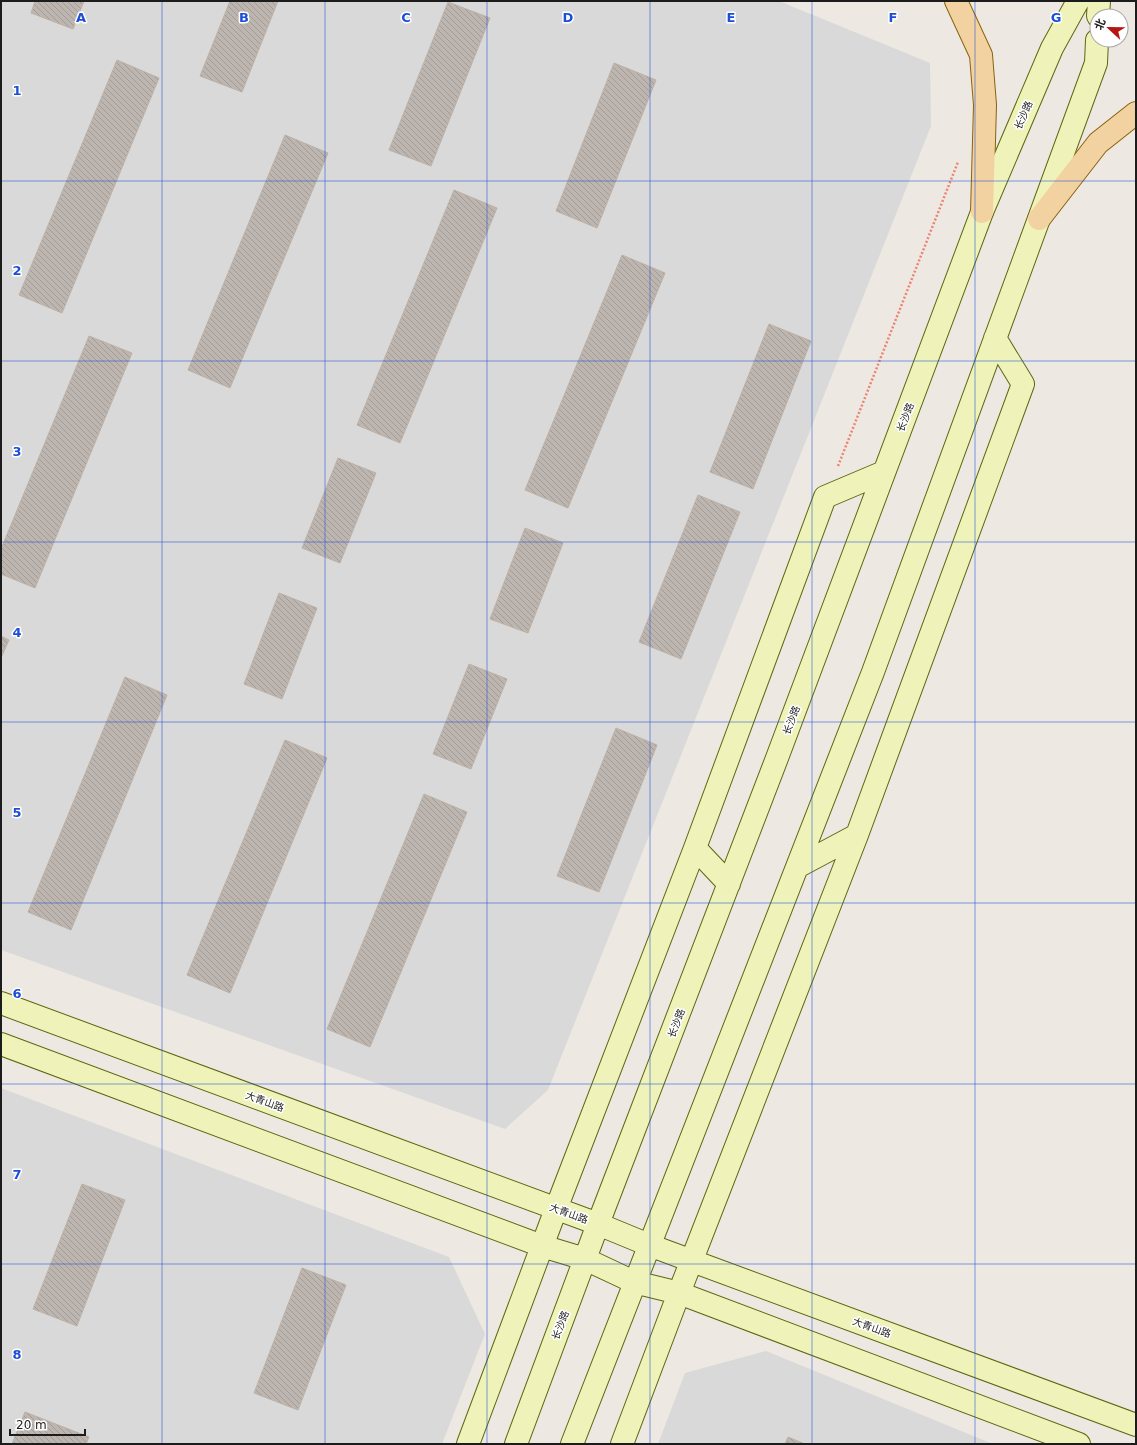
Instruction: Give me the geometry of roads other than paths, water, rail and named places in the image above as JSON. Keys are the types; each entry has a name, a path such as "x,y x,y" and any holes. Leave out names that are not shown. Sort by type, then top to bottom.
{"main road":[{"path":"956,1 981,55 985,105 982,212"},
{"path":"1039,219 1098,143 1136,113"}],"street":[{"name":"长沙路","path":"516,1444 982,212 1052,48 1078,1"},
{"path":"572,1444 875,665 1096,63 1097,48"},
{"path":"622,1444 857,835 1023,384 995,338"},
{"path":"468,1444 556,1209 695,848 826,498 884,472"},
{"path":"797,867 857,835"},
{"path":"695,848 729,884"},
{"name":"大青山路","path":"1,1003 1136,1425"},
{"path":"1,1044 542,1246 585,1259 634,1282 679,1293 1079,1444"}]}
